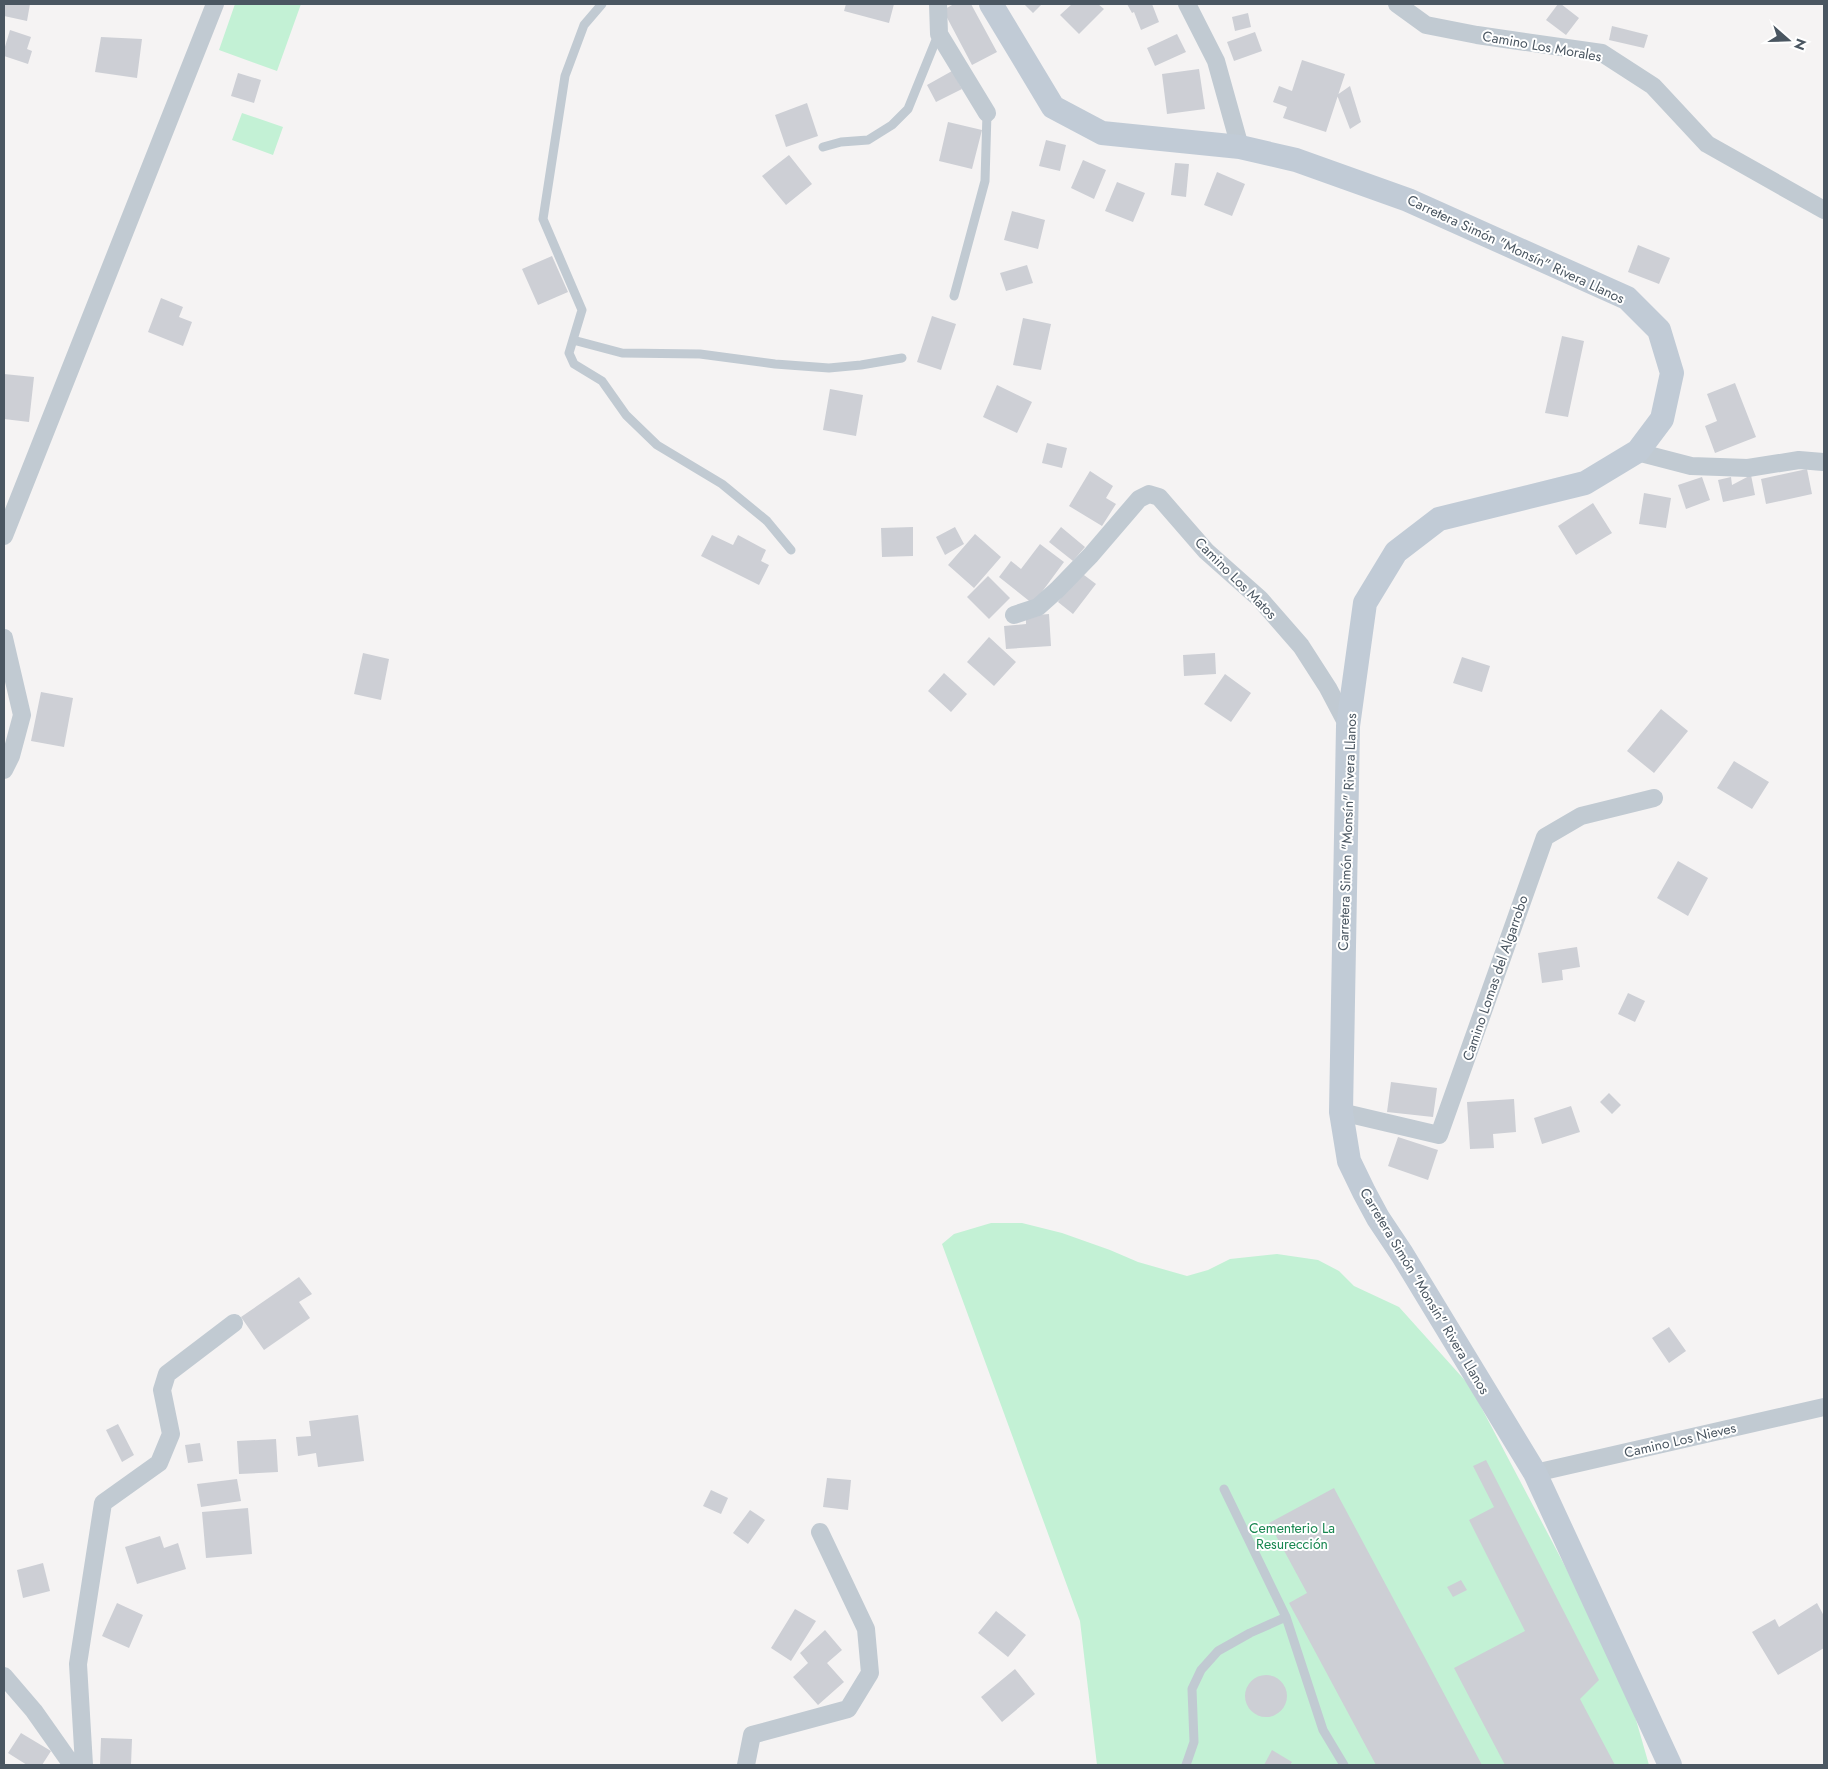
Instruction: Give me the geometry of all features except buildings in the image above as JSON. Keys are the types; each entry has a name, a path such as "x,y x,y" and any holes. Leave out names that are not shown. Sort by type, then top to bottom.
{"street":[{"path":"4,536 216,4"},
{"path":"938,4 939,34 988,113"},
{"name":"Carretera Simón \"Monsín\" Rivera Llanos","path":"991,4 1053,107 1102,133 1240,146 1296,160 1408,200 1627,298 1659,330 1672,373 1662,419 1637,452 1585,483 1439,519 1396,552 1366,603 1348,726 1341,1112 1350,1161 1378,1218 1402,1254 1535,1473 1667,1764"},
{"path":"1186,4 1216,61 1240,146"},
{"name":"Camino Los Morales","path":"1397,4 1426,25 1602,54 1653,86 1707,144 1824,210"},
{"path":"1637,452 1691,466 1748,468 1799,460 1823,462"},
{"name":"Camino Los Matos","path":"1014,614 1038,607 1057,590 1092,555 1138,499 1149,494 1159,497 1206,551 1260,599 1301,646 1328,688 1348,726"},
{"path":"4,638 22,715 12,756 4,770"},
{"name":"Camino Lomas del Algarrobo","path":"1341,1112 1439,1135 1545,837 1581,816 1654,798"},
{"path":"84,1765 78,1664 103,1503 159,1464 171,1434 162,1390 167,1374 234,1323"},
{"name":"Camino Los Nieves","path":"1535,1473 1824,1407"},
{"path":"746,1765 752,1735 848,1709 870,1673 866,1629 820,1532"},
{"path":"4,1676 34,1711 72,1765"}],"lane":[{"path":"602,4 584,25 565,76 542,219 582,310 569,353 574,364 602,382 626,415 657,445 722,484 766,521 791,550"},
{"path":"823,147 841,142 868,140 892,125 908,109 939,34"},
{"path":"954,296 985,181 988,113"},
{"path":"573,340 622,353 700,354 774,364 829,368 902,358"},
{"path":"1224,1489 1286,1617 1323,1730 1344,1765"},
{"path":"1186,1765 1194,1742 1192,1689 1201,1670 1218,1651 1250,1633 1286,1617"}],"green space":[{"path":"235,4 301,4 277,71 219,50"},
{"path":"242,113 283,127 273,155 232,140"},
{"name":"Cementerio La Resurección","path":"991,1223 1022,1223 1062,1233 1138,1262 1187,1276 1208,1270 1230,1259 1277,1254 1318,1260 1339,1271 1354,1286 1399,1307 1470,1386 1624,1678 1649,1765 1097,1765 1080,1621 942,1244 954,1234"}]}
